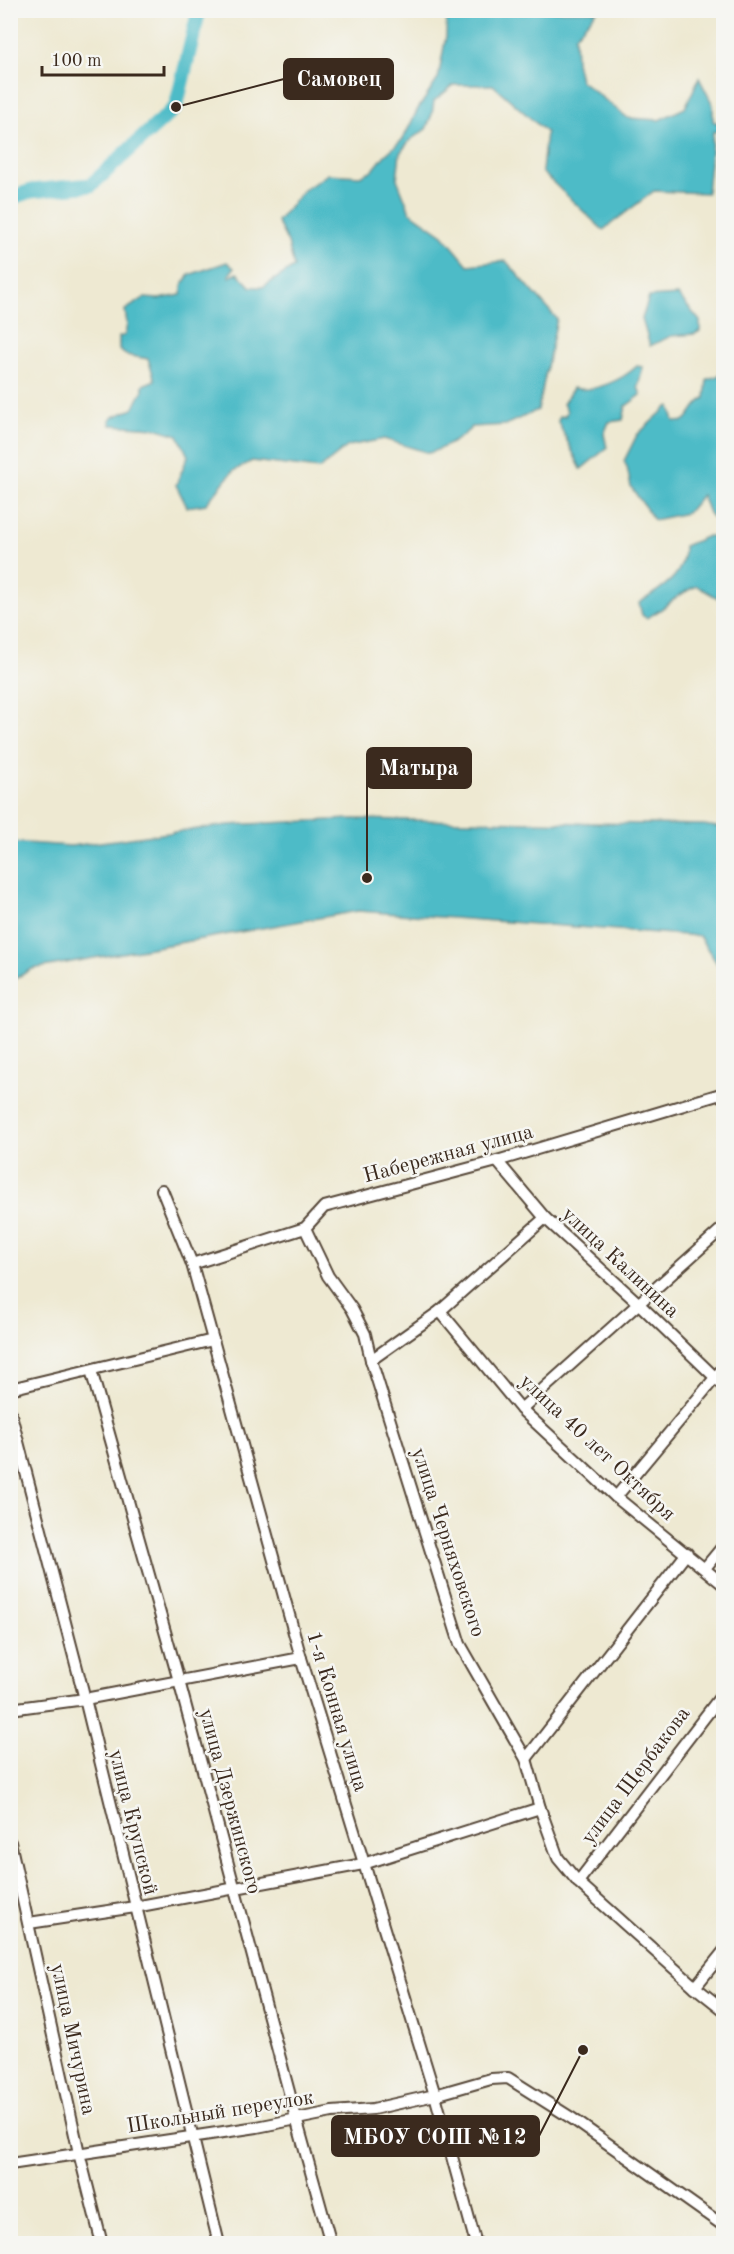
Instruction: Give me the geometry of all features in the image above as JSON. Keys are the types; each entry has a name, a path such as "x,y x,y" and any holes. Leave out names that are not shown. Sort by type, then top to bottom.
{"street":[{"name":"Набережная улица","path":"305,1228 324,1206 497,1161 723,1093"},
{"name":"улица Калинина","path":"497,1161 545,1218 638,1303 723,1386"},
{"name":"1-я Конная улица","path":"162,1190 192,1264 301,1658 435,2095 476,2244"},
{"path":"370,1360 440,1311 545,1218"},
{"path":"521,1409 723,1227"},
{"path":"192,1264 305,1228"},
{"name":"улица Черняховского","path":"305,1228 328,1276 352,1309 365,1334 370,1360 460,1644 526,1759 558,1858 578,1882 723,2010"},
{"name":"улица 40 лет Октября","path":"440,1311 521,1409 615,1497 687,1553 723,1585"},
{"path":"10,1389 213,1340"},
{"path":"615,1497 723,1367"},
{"name":"улица Дзержинского","path":"91,1370 179,1681 331,2244"},
{"name":"улица Крупской","path":"10,1411 85,1699 219,2244"},
{"path":"705,1568 723,1545"},
{"path":"526,1759 687,1553"},
{"path":"10,1709 85,1699 301,1658"},
{"name":"улица Щербакова","path":"578,1882 723,1692"},
{"path":"29,1923 135,1907 363,1864 540,1808"},
{"name":"улица Мичурина","path":"10,1842 102,2244"},
{"path":"695,1987 723,1951"},
{"name":"Школьный переулок","path":"10,2163 192,2137 332,2112 373,2109 491,2079 508,2078 573,2119 723,2226"}],"water":[{"path":"447,11 597,11 575,36 576,62 580,80 628,118 659,120 685,108 699,78 713,105 713,121 717,123 722,118 723,103 723,130 713,132 707,193 654,191 603,230 542,172 546,132 493,85 454,85 434,101 426,129 410,140 400,153 397,179 410,212 443,235 468,265 506,261 557,319 538,410 505,425 472,427 452,443 429,453 384,439 348,446 319,469 252,461 233,471 206,504 187,507 176,485 188,456 178,435 155,428 111,425 110,420 113,417 133,409 143,390 143,385 155,380 148,359 126,355 119,350 119,337 125,335 127,324 125,310 144,298 159,299 181,295 183,283 189,275 227,262 234,268 230,277 237,273 251,287 263,287 294,267 288,243 277,221 304,190 328,174 360,176 373,170 385,155 403,139 418,109 438,79 446,36"},
{"path":"678,295 700,321 700,331 695,334 671,336 650,346 642,319 649,297"},
{"path":"637,366 643,367 638,387 641,395 626,406 623,420 609,422 604,434 607,448 581,469 558,422 559,417 565,416 567,411 563,404 573,388 599,387 624,376"},
{"path":"723,370 723,519 717,523 709,513 702,495 687,513 654,520 631,487 624,461 637,435 666,408 670,406 674,421 684,421 705,398 707,379 718,376"},
{"path":"708,536 721,539 723,537 723,601 697,586 682,593 653,615 646,618 642,615 639,603 664,586 676,574 681,566 684,546"},
{"path":"352,819 704,825 723,828 723,971 699,936 358,911 32,969 11,981 11,842 71,846 228,825"}],"waterway":[{"path":"10,198 31,191 91,185 176,107 199,10"}],"place":[{"name":"Самовец","path":"176,107"},
{"name":"Матыра","path":"367,878"},
{"name":"МБОУ СОШ №12","path":"583,2050"}]}
